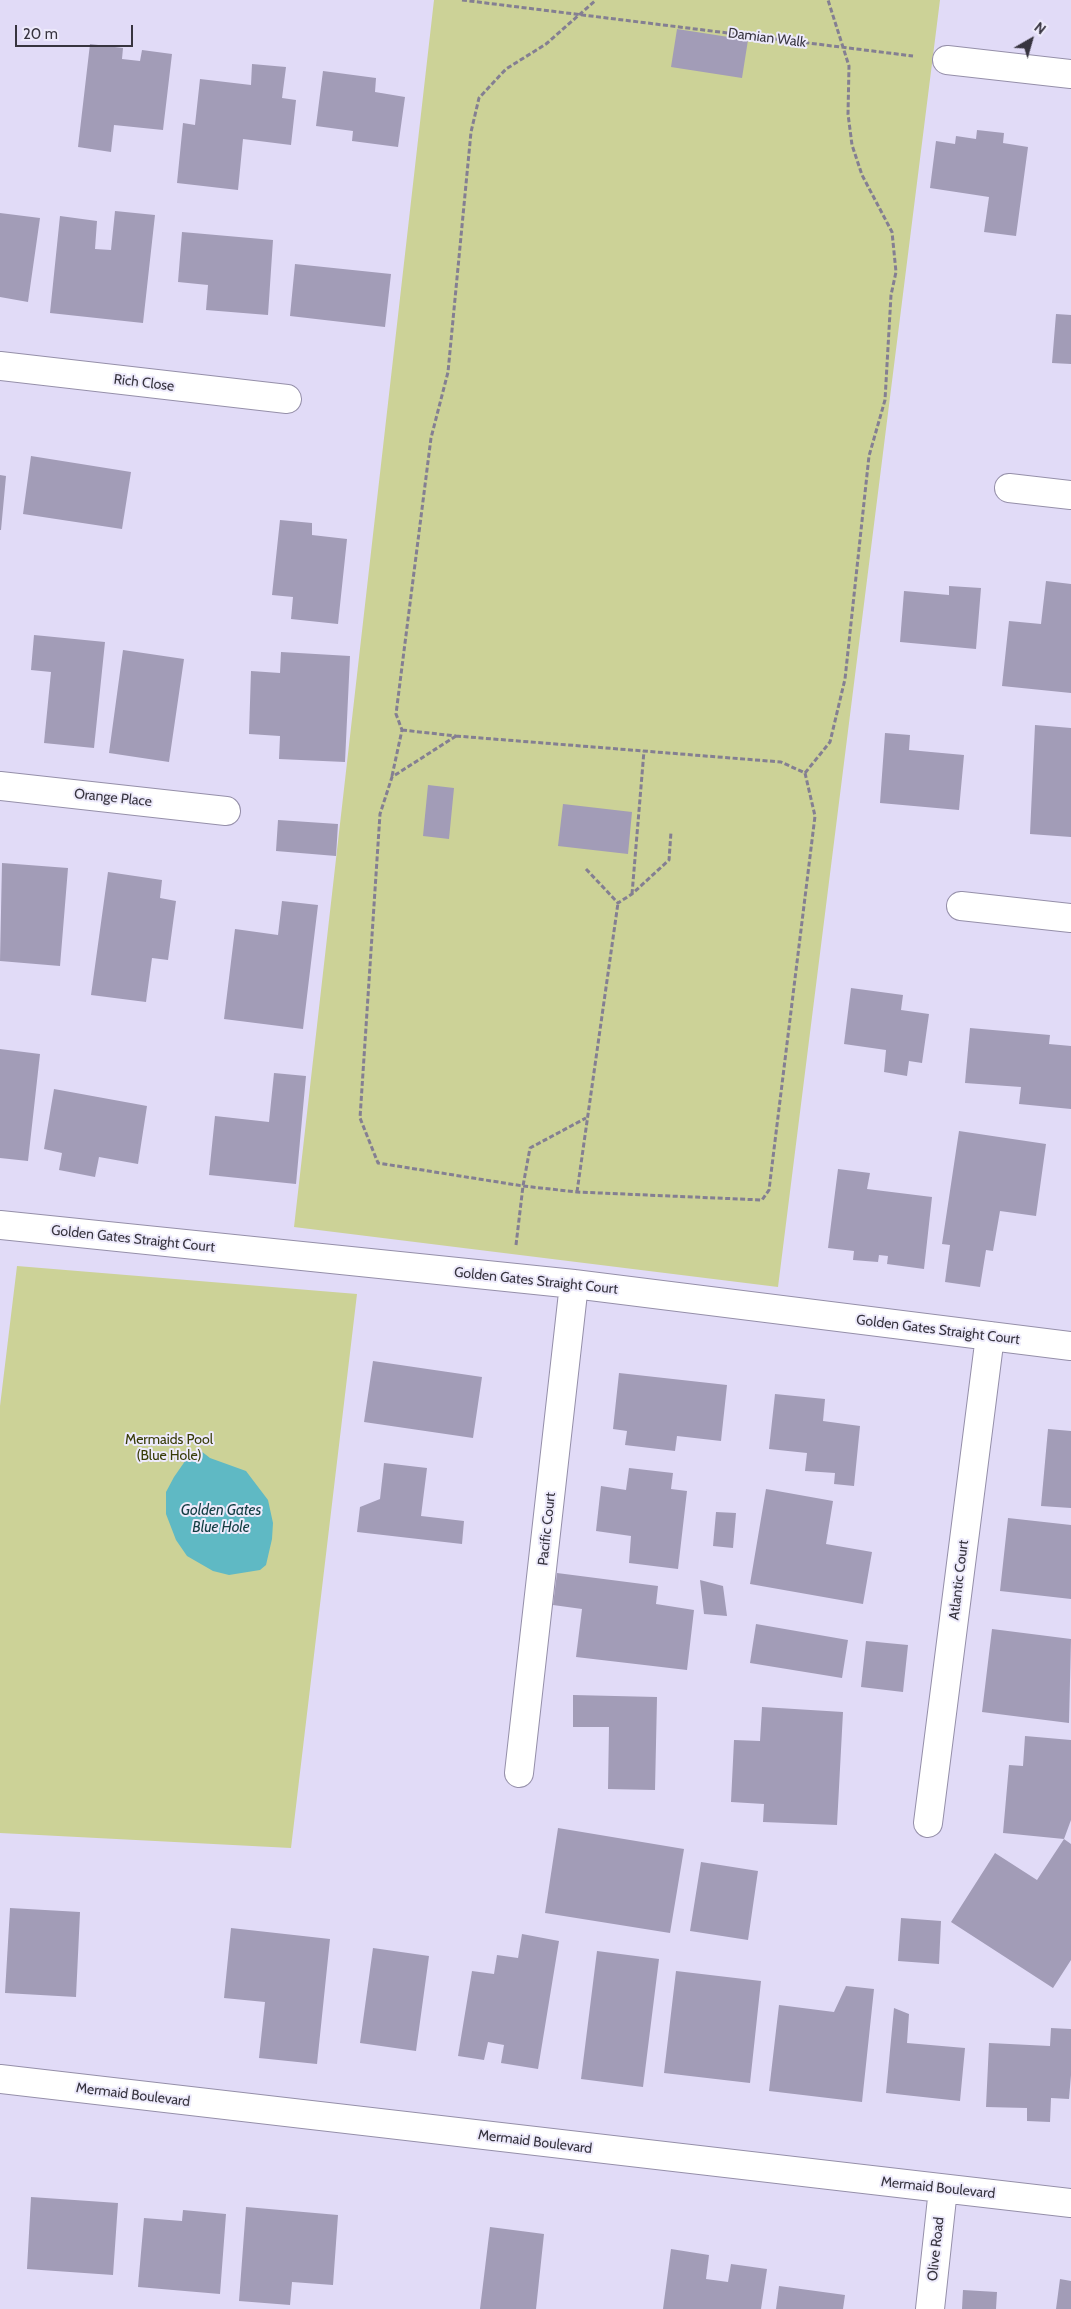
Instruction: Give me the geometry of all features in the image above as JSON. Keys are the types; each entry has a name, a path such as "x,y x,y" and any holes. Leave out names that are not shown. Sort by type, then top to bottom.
{"street":[{"path":"948,60 1071,74"},
{"name":"Rich Close","path":"0,366 287,399"},
{"path":"1009,488 1071,496"},
{"name":"Orange Place","path":"0,786 226,811"},
{"path":"961,906 1071,918"},
{"name":"Golden Gates Straight Court","path":"0,1225 574,1284 1071,1346"},
{"name":"Pacific Court","path":"519,1773 574,1284"},
{"name":"Atlantic Court","path":"928,1823 990,1336"},
{"name":"Mermaid Boulevard","path":"0,2079 1071,2203"},
{"name":"Olive Road","path":"930,2309 943,2189"}],"path":[{"name":"Damian Walk","path":"462,0 948,60"},
{"path":"596,0 546,44 506,69 480,98 471,132 448,372 431,438 396,714 402,730 392,777 380,814 360,1118 378,1162 523,1186 577,1192 762,1200 769,1190 815,816 805,773"},
{"path":"805,773 830,742 844,679 869,456 885,400 891,295 896,272 892,232 862,175 852,145 848,114 849,66 828,0"},
{"path":"402,730 781,762 805,773"},
{"path":"392,777 456,736"},
{"path":"632,894 644,751"},
{"path":"577,1192 586,1117 618,903 632,894 669,860 670,832"},
{"path":"586,869 618,903"},
{"path":"513,1278 523,1186 530,1148 586,1117"}],"green space":[{"path":"434,0 940,0 778,1287 294,1227"},
{"name":"Mermaids Pool (Blue Hole)","path":"17,1266 357,1294 291,1848 0,1833 0,1406"}],"water":[{"name":"Golden Gates Blue Hole","path":"201,1451 210,1458 246,1471 268,1500 273,1523 272,1539 266,1565 260,1570 229,1575 213,1571 187,1556 176,1540 166,1514 166,1492 190,1454"}],"building":[{"path":"677,29 748,40 742,78 671,67"},
{"path":"90,44 123,48 122,59 140,61 142,50 172,54 163,130 114,125 111,152 78,147"},
{"path":"252,64 286,67 282,98 296,100 291,145 243,139 238,190 177,183 183,123 195,125 200,79 251,85"},
{"path":"323,71 376,78 375,92 405,97 398,147 352,141 353,131 316,126"},
{"path":"977,130 1004,133 1003,143 1028,147 1016,236 984,232 989,197 930,188 936,141 955,144 956,136 976,139"},
{"path":"115,211 155,215 143,323 50,313 60,216 97,221 95,249 111,250"},
{"path":"0,213 40,218 28,302 0,297"},
{"path":"182,232 273,240 268,315 206,310 208,285 178,282"},
{"path":"295,264 391,274 385,327 290,316"},
{"path":"1056,314 1071,315 1071,364 1052,363"},
{"path":"31,456 131,472 122,529 23,514"},
{"path":"0,475 6,476 1,530 0,530"},
{"path":"280,520 312,523 312,535 347,539 338,624 291,619 293,597 272,595"},
{"path":"1046,581 1071,584 1071,693 1002,686 1009,621 1041,624"},
{"path":"949,586 981,588 976,649 900,642 904,591 949,595"},
{"path":"34,635 105,642 94,748 44,743 51,672 31,670"},
{"path":"123,650 184,659 169,762 109,753"},
{"path":"281,652 350,656 345,762 279,759 280,736 249,734 251,671 280,673"},
{"path":"1035,725 1071,728 1071,837 1030,834"},
{"path":"885,733 910,735 909,750 964,755 959,810 880,803"},
{"path":"428,785 454,788 449,839 423,836"},
{"path":"563,804 632,812 628,854 558,846"},
{"path":"278,820 338,824 336,856 276,851"},
{"path":"2,863 68,868 60,966 0,961"},
{"path":"108,872 162,880 160,898 176,901 168,960 152,958 146,1002 91,995"},
{"path":"282,901 318,905 303,1029 224,1019 235,929 278,935"},
{"path":"851,988 903,995 901,1010 929,1014 922,1063 909,1061 907,1076 884,1072 886,1050 844,1044"},
{"path":"970,1028 1050,1035 1049,1044 1071,1046 1071,1109 1019,1104 1021,1087 965,1083"},
{"path":"0,1049 40,1054 28,1161 0,1158"},
{"path":"274,1073 306,1076 296,1184 209,1175 215,1116 269,1122"},
{"path":"54,1089 147,1106 138,1164 99,1157 95,1177 59,1170 62,1153 44,1149"},
{"path":"959,1131 1046,1144 1036,1216 1000,1211 993,1251 986,1250 980,1287 945,1282 950,1245 942,1244"},
{"path":"838,1169 870,1173 867,1189 932,1197 924,1269 887,1264 888,1256 879,1255 878,1262 853,1260 854,1251 828,1248"},
{"path":"373,1361 482,1377 473,1438 364,1422"},
{"path":"619,1373 727,1385 721,1441 677,1436 675,1451 625,1445 627,1431 613,1429"},
{"path":"775,1394 825,1399 823,1421 860,1426 854,1486 834,1484 835,1473 805,1471 807,1453 769,1449"},
{"path":"1048,1429 1071,1431 1071,1508 1041,1506"},
{"path":"384,1463 427,1468 421,1516 464,1521 462,1544 357,1532 360,1507 380,1499"},
{"path":"629,1468 673,1473 671,1489 687,1491 678,1569 629,1563 631,1536 596,1531 601,1486 626,1490"},
{"path":"766,1489 833,1501 826,1544 872,1552 863,1604 750,1584"},
{"path":"716,1512 736,1513 733,1548 713,1546"},
{"path":"1008,1518 1071,1525 1071,1599 1000,1591"},
{"path":"557,1573 658,1586 656,1604 694,1610 687,1670 576,1657 582,1609 553,1605"},
{"path":"700,1580 723,1586 727,1616 704,1614"},
{"path":"756,1624 848,1640 842,1678 750,1663"},
{"path":"992,1629 1071,1639 1069,1723 982,1712"},
{"path":"866,1641 908,1645 903,1692 861,1687"},
{"path":"573,1695 657,1697 655,1790 608,1789 609,1727 573,1727"},
{"path":"762,1707 843,1712 837,1825 763,1822 764,1804 731,1802 734,1740 760,1741"},
{"path":"1025,1736 1071,1740 1071,1820 1064,1839 1003,1833 1009,1765 1023,1766"},
{"path":"558,1828 684,1849 670,1933 545,1913"},
{"path":"1064,1839 1071,1844 1071,1960 1053,1988 951,1922 995,1853 1037,1880"},
{"path":"701,1862 758,1871 748,1940 690,1931"},
{"path":"10,1908 80,1912 76,1997 5,1993"},
{"path":"901,1918 941,1921 939,1964 898,1961"},
{"path":"231,1928 330,1939 317,2064 259,2058 265,2002 224,1998"},
{"path":"522,1934 559,1941 538,2069 501,2063 504,2045 488,2042 484,2060 458,2056 472,1971 494,1974 497,1955 518,1958"},
{"path":"373,1948 429,1956 416,2051 360,2043"},
{"path":"597,1951 659,1959 643,2087 581,2079"},
{"path":"676,1971 761,1981 750,2083 664,2073"},
{"path":"846,1986 874,1989 862,2102 769,2091 779,2005 834,2012"},
{"path":"894,2008 909,2014 907,2043 965,2048 960,2101 886,2093"},
{"path":"1051,2028 1071,2029 1069,2099 1051,2098 1050,2122 1027,2121 1027,2108 986,2107 989,2043 1050,2046"},
{"path":"31,2197 118,2203 113,2275 27,2269"},
{"path":"246,2207 338,2215 333,2285 292,2282 290,2305 239,2301"},
{"path":"183,2210 226,2214 220,2294 138,2287 144,2218 182,2221"},
{"path":"490,2227 544,2234 536,2309 480,2309"},
{"path":"671,2249 709,2255 706,2279 728,2282 731,2264 767,2269 761,2309 663,2309"},
{"path":"1060,2279 1071,2281 1071,2309 1056,2309"},
{"path":"779,2286 845,2295 843,2309 776,2309"},
{"path":"963,2290 997,2292 996,2309 962,2309"}]}
